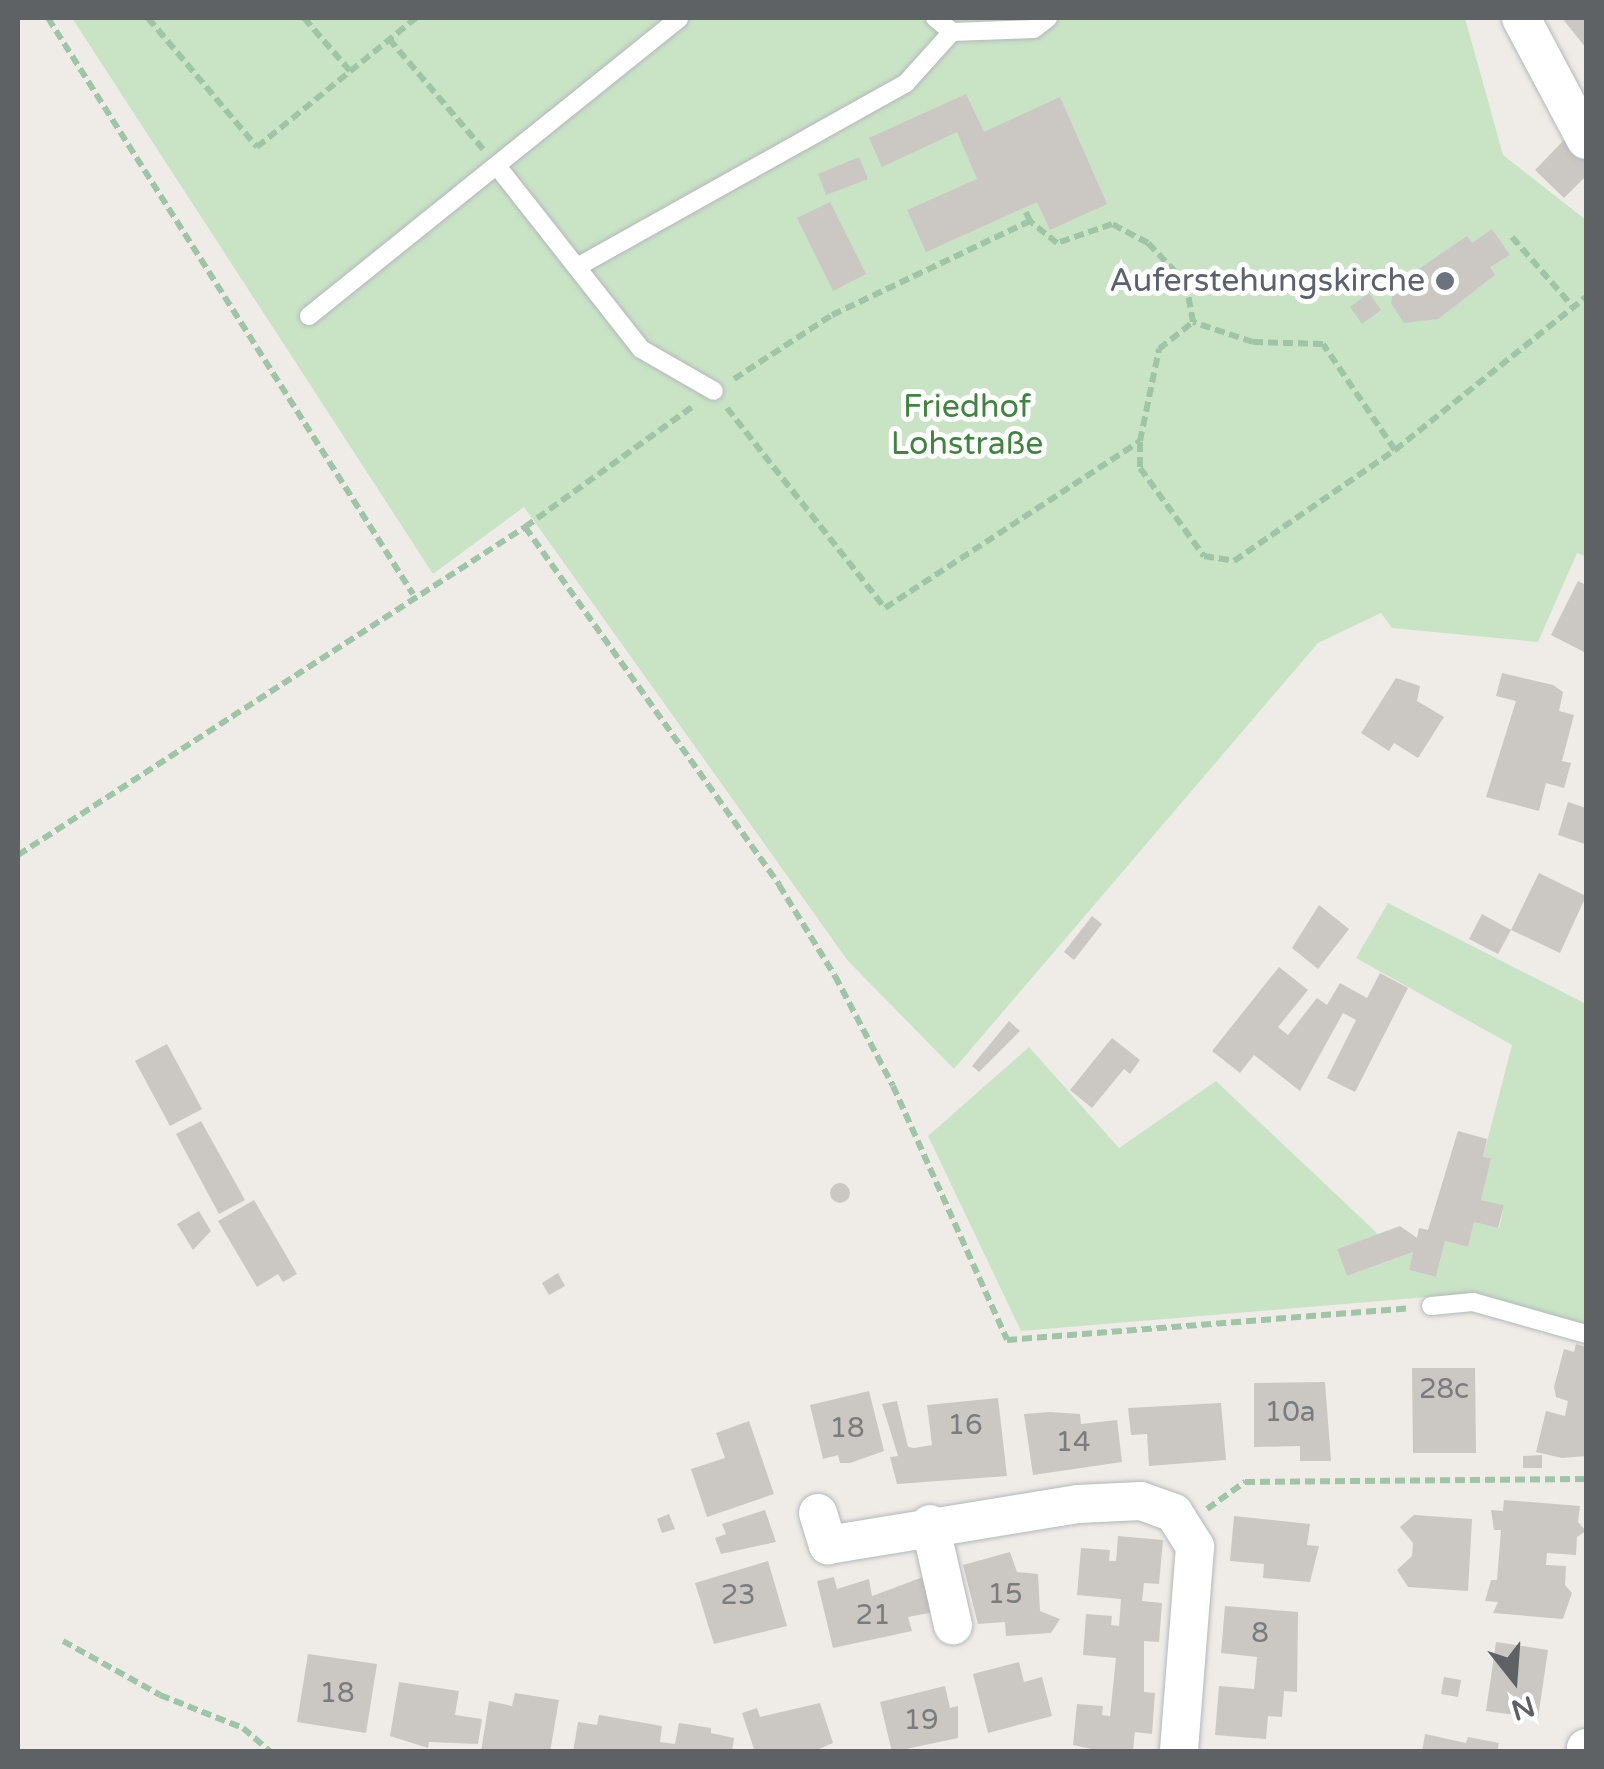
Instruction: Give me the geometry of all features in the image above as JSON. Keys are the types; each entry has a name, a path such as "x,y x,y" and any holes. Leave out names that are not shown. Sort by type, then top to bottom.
{"street":[{"path":"1521,18 1586,140"},
{"path":"818,1513 828,1545 930,1524 1141,1501 1162,1506 1185,1524 1196,1569 1179,1752"},
{"path":"930,1524 953,1625"}],"lane":[{"path":"309,316 680,18"},
{"path":"936,18 952,32 1034,28 1048,18"},
{"path":"576,267 906,83 952,32"},
{"path":"497,166 641,349 714,392"},
{"path":"1431,1306 1474,1302 1586,1334"}],"path":[{"path":"48,18 414,594"},
{"path":"304,18 350,71"},
{"path":"151,19 257,147 416,18"},
{"path":"389,40 497,166"},
{"path":"1024,208 1030,221 1057,243 1112,224 1148,243 1186,284 1192,322"},
{"path":"18,855 414,594 525,527 714,392 832,316 1030,221"},
{"path":"1512,237 1574,308"},
{"path":"1192,322 1159,349 1140,441 1140,468 1204,556 1234,561 1395,450 1586,297"},
{"path":"1192,322 1253,342 1323,344 1395,450"},
{"path":"714,392 885,608 1140,441"},
{"path":"525,527 780,885 835,976 894,1086 1007,1340 1431,1306"},
{"path":"1185,1524 1245,1482 1586,1479"},
{"path":"63,1641 160,1696 244,1728 271,1752"}],"green space":[{"name":"Friedhof Lohstraße","path":"72,18 1465,18 1503,155 1586,220 1586,557 1577,553 1538,642 1392,628 1381,613 1318,643 954,1069 848,961 524,507 433,574"},
{"path":"1388,903 1586,1004 1586,1325 1475,1293 1021,1331 928,1136 1029,1047 1119,1148 1216,1081 1378,1234 1337,1249 1347,1276 1413,1252 1409,1270 1436,1277 1445,1241 1468,1247 1474,1222 1499,1228 1504,1205 1481,1200 1490,1158 1483,1157 1512,1045 1356,958"}],"building":[{"path":"1562,18 1586,18 1586,48"},
{"path":"966,94 984,132 1060,97 1107,204 1050,230 1037,202 926,252 907,210 977,179 957,132 882,167 869,138"},
{"path":"1565,139 1586,160 1586,176 1564,198 1535,170"},
{"path":"859,157 868,179 826,195 818,174"},
{"path":"830,202 866,274 833,291 797,218"},
{"name":"Auferstehungskirche","path":"1492,229 1510,255 1490,267 1495,275 1438,319 1404,323 1391,303 1394,286 1467,236 1472,243"},
{"path":"1369,293 1381,310 1362,324 1350,307"},
{"path":"1578,581 1586,585 1586,653 1551,635"},
{"path":"1502,673 1553,685 1563,692 1559,711 1574,715 1562,761 1571,763 1564,788 1546,783 1539,811 1486,797 1516,701 1496,696"},
{"path":"1396,678 1420,686 1417,701 1444,717 1418,758 1394,743 1389,751 1361,733"},
{"path":"1568,802 1586,808 1585,844 1558,835"},
{"path":"1539,873 1586,896 1560,953 1511,930"},
{"path":"1319,905 1349,929 1318,969 1292,948"},
{"path":"1482,914 1511,930 1498,954 1469,939"},
{"path":"1092,916 1102,924 1074,960 1064,952"},
{"path":"1279,967 1308,990 1278,1027 1288,1035 1317,998 1327,1005 1340,983 1367,998 1380,973 1408,988 1355,1092 1327,1078 1356,1020 1343,1013 1300,1091 1254,1055 1240,1073 1212,1051"},
{"path":"1009,1021 1020,1031 979,1072 972,1066"},
{"path":"1112,1038 1140,1060 1130,1074 1124,1069 1092,1108 1070,1090"},
{"path":"167,1044 202,1109 170,1126 135,1061"},
{"path":"201,1121 245,1200 219,1214 176,1134"},
{"path":"1458,1131 1487,1139 1483,1157 1491,1158 1481,1200 1504,1205 1498,1228 1474,1222 1468,1247 1445,1241 1436,1277 1409,1270 1413,1252 1347,1276 1337,1249 1400,1226 1417,1238 1419,1228 1428,1230"},
{"path":"840,1183 850,1193 840,1203 830,1193"},
{"path":"254,1200 297,1274 283,1282 278,1274 257,1287 218,1221"},
{"path":"199,1211 211,1231 193,1250 177,1224"},
{"path":"558,1273 565,1286 549,1295 542,1283"},
{"path":"1576,1344 1586,1347 1586,1456 1562,1458 1536,1452 1546,1411 1565,1416 1568,1401 1556,1397 1554,1387 1564,1349 1574,1352"},
{"path":"1412,1368 1475,1368 1476,1453 1413,1453"},
{"path":"1325,1382 1331,1461 1300,1461 1300,1446 1254,1447 1254,1383"},
{"path":"869,1391 884,1451 850,1463 840,1463 838,1455 823,1459 810,1405"},
{"path":"998,1398 1007,1476 897,1484 890,1457 898,1456 882,1404 897,1401 908,1447 914,1448 932,1445 927,1405"},
{"path":"1221,1403 1226,1460 1149,1466 1147,1434 1131,1435 1128,1408"},
{"path":"1024,1414 1080,1414 1081,1424 1117,1420 1122,1462 1033,1475"},
{"path":"749,1421 774,1494 707,1517 691,1469 725,1458 716,1433"},
{"path":"1542,1455 1542,1468 1523,1468 1523,1456"},
{"path":"1504,1500 1580,1506 1578,1522 1586,1531 1577,1537 1576,1555 1547,1553 1546,1565 1566,1566 1565,1585 1572,1593 1563,1619 1493,1613 1498,1602 1485,1601 1491,1580 1497,1580 1501,1530 1494,1530 1491,1510 1503,1511"},
{"path":"765,1510 776,1542 721,1554 715,1538 726,1534 722,1524"},
{"path":"669,1514 675,1529 662,1533 657,1519"},
{"path":"1414,1515 1472,1519 1468,1591 1408,1587 1397,1570 1412,1556 1413,1543 1400,1527"},
{"path":"1234,1516 1310,1524 1307,1545 1319,1546 1310,1582 1263,1578 1264,1564 1230,1561"},
{"path":"1118,1536 1163,1540 1159,1584 1144,1583 1142,1601 1162,1603 1159,1642 1144,1641 1144,1692 1155,1693 1152,1734 1135,1732 1133,1750 1105,1752 1073,1745 1077,1704 1103,1706 1102,1715 1110,1716 1116,1658 1083,1655 1086,1614 1112,1616 1111,1625 1119,1626 1121,1599 1077,1595 1081,1548 1110,1550 1109,1561 1116,1561"},
{"path":"1010,1552 1017,1572 1038,1574 1040,1611 1060,1619 1051,1633 1006,1636 1005,1622 978,1624 963,1565"},
{"path":"768,1561 787,1626 714,1644 695,1583"},
{"path":"926,1576 934,1612 908,1617 912,1631 833,1648 817,1581 834,1577 837,1589 869,1579 872,1596"},
{"path":"1225,1606 1298,1612 1297,1692 1284,1691 1282,1717 1268,1716 1266,1739 1215,1735 1219,1686 1254,1689 1257,1657 1221,1653"},
{"path":"1496,1642 1548,1650 1538,1718 1486,1711"},
{"path":"308,1654 377,1664 366,1733 297,1722"},
{"path":"1019,1662 1024,1682 1042,1677 1052,1716 988,1733 973,1674"},
{"path":"1444,1677 1461,1680 1458,1697 1441,1694"},
{"path":"399,1682 459,1691 455,1715 482,1719 478,1744 429,1742 428,1748 390,1736"},
{"path":"945,1686 950,1708 958,1706 958,1738 892,1752 880,1702"},
{"path":"515,1693 559,1700 550,1752 481,1752 489,1701 512,1706"},
{"path":"820,1703 833,1743 812,1752 755,1752 742,1713 757,1708 760,1717"},
{"path":"599,1715 662,1726 660,1742 675,1744 679,1723 711,1728 711,1733 734,1738 732,1752 573,1752 578,1722 597,1725"},
{"path":"1425,1734 1466,1743 1468,1737 1499,1743 1497,1752 1422,1752"}],"place":[{"name":"Auferstehungskirche","path":"1445,281"}]}
